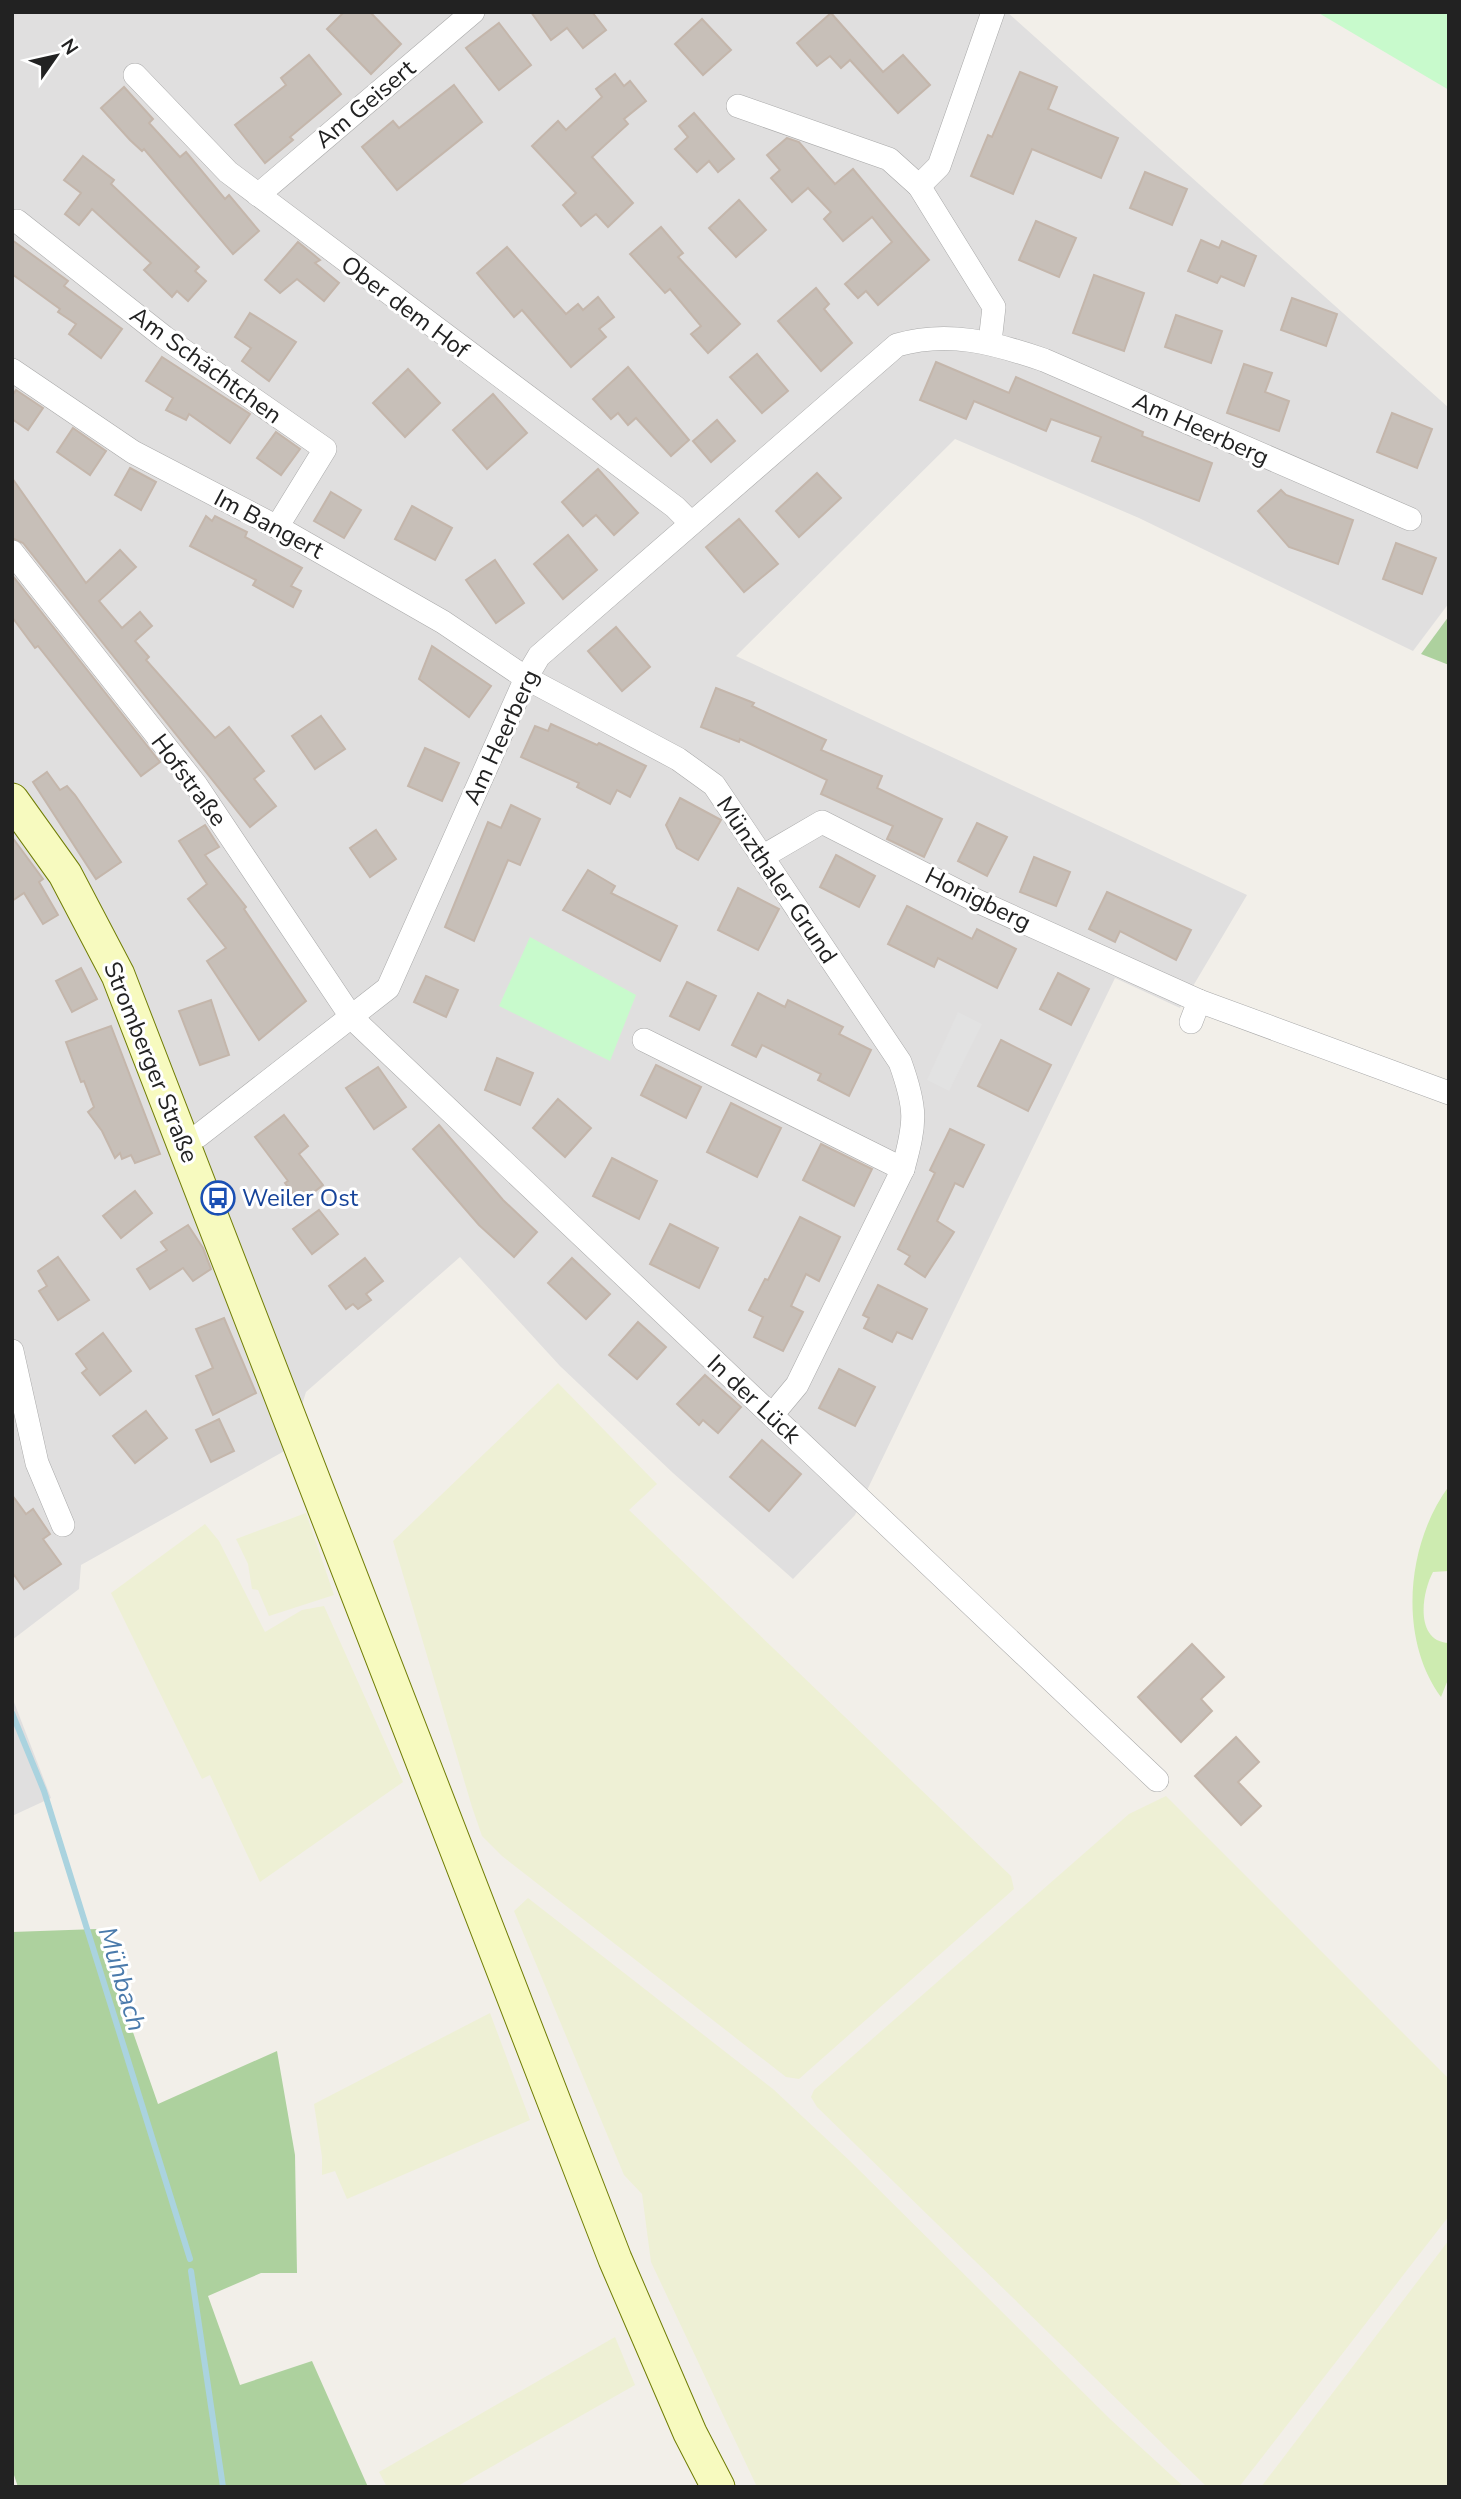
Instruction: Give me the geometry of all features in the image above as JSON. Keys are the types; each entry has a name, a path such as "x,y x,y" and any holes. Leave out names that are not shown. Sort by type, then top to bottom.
{"main road":[{"name":"Stromberger Straße","path":"12,800 65,874 118,975 605,2233 690,2433"},
{"path":"690,2433 706,2487"},
{"path":"690,2433 718,2487"}],"street":[{"name":"Am Geisert","path":"258,195 473,12"},
{"path":"919,186 939,166 993,12"},
{"name":"Ober dem Hof","path":"135,75 228,172 675,507 690,522"},
{"path":"738,106 889,159 919,186 994,307 990,342"},
{"name":"Am Schächtchen","path":"17,221 164,337 325,450 277,527"},
{"name":"Am Heerberg","path":"184,1141 198,1136 388,988 526,678 539,656 690,522 897,345 923,338 990,342 1044,360 1409,520"},
{"name":"Im Bangert","path":"12,370 133,452 277,527 443,622 526,678"},
{"name":"Hofstraße","path":"12,552 196,785 352,1018"},
{"name":"Münzthaler Grund","path":"526,678 678,759 714,785 900,1062 914,1101 914,1131 903,1170 797,1385 772,1415"},
{"name":"Honigberg","path":"762,856 822,822 1195,1012 1449,1093"},
{"name":"In der Lück","path":"352,1018 1157,1780"},
{"path":"644,1040 903,1170"},
{"path":"12,1351 37,1463 63,1525"}],"shaded area":[{"path":"12,12 1007,12 1449,408 1449,603 1413,651 1139,518 955,439 736,656 1247,895 1180,1008 1115,978 855,1515 793,1579 673,1473 560,1366 460,1257 306,1392 288,1449 81,1565 79,1589 12,1640"},
{"path":"958,1012 982,1024 949,1091 927,1080"},
{"path":"12,1697 51,1798 12,1816"}],"green space":[{"path":"1317,12 1449,12 1449,90"},
{"path":"1449,616 1449,665 1421,654"},
{"path":"530,937 636,995 610,1061 499,1006"},
{"path":"558,1383 657,1484 629,1510 1011,1876 1014,1889 799,2079 786,2077 502,1856 482,1836 393,1541"},
{"path":"1449,1486 1449,1571 1433,1572 1424,1603 1426,1625 1430,1634 1449,1643 1449,1677 1441,1697 1427,1674 1418,1648 1413,1620 1413,1592 1416,1563 1424,1535"},
{"path":"306,1513 334,1595 269,1616 258,1590 252,1589 248,1564 236,1539"},
{"path":"205,1524 219,1541 265,1632 302,1610 324,1606 403,1782 260,1882 210,1775 202,1779 111,1593"},
{"path":"1166,1796 1449,2079 1449,2216 1239,2487 1207,2487 817,2107 811,2097 814,2090 1129,1814"},
{"path":"528,1898 773,2089 850,2161 1110,2419 1184,2487 757,2487 651,2262 642,2194 624,2175 514,1911"},
{"path":"97,1929 158,2104 277,2051 295,2155 297,2273 261,2273 208,2296 240,2385 312,2361 368,2487 18,2487 12,2469 12,1932"},
{"path":"490,2013 530,2120 347,2199 335,2171 322,2175 314,2104"},
{"path":"1449,2240 1449,2487 1261,2487"},
{"path":"615,2337 635,2385 456,2487 387,2487 379,2472"}],"building":[{"path":"344,12 370,12 401,44 371,74 327,29"},
{"path":"531,12 592,12 606,30 583,48 567,28 551,40"},
{"path":"831,13 883,72 903,55 930,85 898,113 850,60 841,68 830,56 817,66 797,43"},
{"path":"702,19 731,50 703,75 675,44"},
{"path":"499,23 531,65 499,90 466,48"},
{"path":"309,55 341,94 290,137 293,140 265,163 235,125 286,85 281,78"},
{"path":"1020,72 1057,87 1048,109 1118,138 1101,178 1032,149 1013,194 971,176 988,135 992,137"},
{"path":"615,74 624,86 630,81 646,101 624,119 628,124 592,157 633,203 608,227 596,214 581,226 563,205 576,193 532,146 558,121 566,130 602,97 596,89"},
{"path":"454,85 482,122 397,190 362,147 393,121 399,128"},
{"path":"124,87 153,119 149,123 180,157 186,152 225,199 229,195 259,231 233,254 144,149 142,151 130,140 101,108"},
{"path":"694,113 734,159 718,172 709,161 697,172 675,149 688,137 679,126"},
{"path":"787,138 799,142 835,184 853,169 929,260 878,305 866,291 858,298 845,284 892,242 872,217 843,241 824,219 831,212 808,188 792,202 771,178 780,170 767,155"},
{"path":"83,156 114,180 111,184 199,267 195,271 206,281 188,301 177,291 172,297 144,270 151,263 92,209 79,225 65,214 81,193 64,180"},
{"path":"1145,172 1187,189 1172,225 1130,208"},
{"path":"739,200 766,230 736,257 709,228"},
{"path":"1036,221 1076,238 1059,277 1019,260"},
{"path":"661,227 683,253 678,257 740,324 708,353 691,334 701,326 670,289 665,293 630,254"},
{"path":"12,240 68,281 64,286 122,329 101,358 69,334 76,324 12,274"},
{"path":"1201,240 1219,248 1222,241 1256,256 1244,286 1221,276 1217,283 1188,271"},
{"path":"298,242 320,260 315,263 339,283 324,301 297,279 280,293 265,280"},
{"path":"507,247 566,314 578,304 583,310 598,297 614,317 599,329 606,337 571,367 522,310 514,317 477,273"},
{"path":"1094,275 1144,293 1124,351 1073,333"},
{"path":"816,288 829,304 824,309 852,343 821,371 778,321"},
{"path":"1292,298 1337,314 1326,346 1281,330"},
{"path":"250,313 296,342 269,381 242,361 251,348 235,337"},
{"path":"1176,315 1222,331 1211,363 1165,347"},
{"path":"757,354 788,391 762,413 730,377"},
{"path":"162,357 250,414 230,443 189,414 186,420 166,410 173,398 146,381"},
{"path":"936,362 1009,393 1016,377 1143,432 1142,436 1212,463 1199,501 1092,461 1101,437 1051,419 1046,431 974,401 966,419 920,400"},
{"path":"1244,364 1272,373 1265,392 1289,401 1279,431 1227,413"},
{"path":"628,367 689,440 671,456 636,418 628,425 618,413 611,419 593,399"},
{"path":"408,369 440,403 405,437 373,403"},
{"path":"16,390 43,408 28,430 12,419 12,396"},
{"path":"493,394 527,433 487,469 453,430"},
{"path":"1392,413 1432,429 1417,468 1377,452"},
{"path":"717,420 735,441 711,462 693,441"},
{"path":"73,428 106,451 90,475 57,452"},
{"path":"276,432 300,449 281,475 257,458"},
{"path":"130,468 156,482 141,510 115,495"},
{"path":"598,469 638,513 614,535 596,515 583,526 562,502"},
{"path":"817,473 841,498 799,537 776,511"},
{"path":"12,478 86,583 120,550 136,567 99,601 122,628 140,612 152,626 135,641 149,657 146,660 215,738 229,727 264,771 254,779 276,806 250,827 23,543 12,538"},
{"path":"1281,490 1286,495 1353,520 1338,564 1289,547 1258,511"},
{"path":"331,492 361,510 344,538 314,521"},
{"path":"412,506 452,528 435,560 395,539"},
{"path":"206,516 212,521 215,516 247,532 245,537 302,568 291,586 301,591 293,607 253,585 256,580 190,546"},
{"path":"739,519 778,564 744,592 706,547"},
{"path":"568,535 597,570 563,599 534,564"},
{"path":"1396,543 1436,558 1422,594 1383,579"},
{"path":"495,560 524,603 496,623 466,580"},
{"path":"12,575 160,762 141,776 12,617"},
{"path":"616,627 650,667 622,691 588,651"},
{"path":"432,646 491,686 469,717 419,679"},
{"path":"716,688 754,703 752,706 826,740 821,750 882,776 877,788 942,819 924,857 887,839 893,826 821,794 827,780 740,739 739,742 701,727"},
{"path":"321,716 345,749 315,769 292,736"},
{"path":"551,724 646,766 630,797 617,790 610,804 577,787 579,783 521,757 535,726 548,731"},
{"path":"425,748 459,763 442,801 408,786"},
{"path":"47,772 60,790 67,786 75,795 121,862 96,879 33,782"},
{"path":"680,798 721,820 698,860 677,848 666,825"},
{"path":"511,805 540,819 520,865 508,860 474,941 445,927 488,822 501,828"},
{"path":"977,823 1007,837 987,876 958,861"},
{"path":"205,825 219,847 205,855 246,907 244,909 306,1001 259,1040 207,961 226,948 188,899 207,884 179,841"},
{"path":"376,830 396,859 370,877 350,848"},
{"path":"12,837 43,879 39,882 58,915 43,924 24,893 12,901"},
{"path":"836,855 875,876 859,907 820,887"},
{"path":"1034,857 1070,872 1056,906 1020,892"},
{"path":"588,870 615,886 611,893 677,926 660,961 563,910"},
{"path":"738,888 779,909 758,950 718,930"},
{"path":"1107,892 1191,930 1176,960 1120,931 1115,942 1089,929"},
{"path":"907,906 972,939 977,929 1016,949 997,988 938,958 934,967 888,944"},
{"path":"81,968 97,999 72,1012 56,981"},
{"path":"1058,973 1089,989 1071,1025 1040,1009"},
{"path":"426,976 458,990 446,1017 414,1002"},
{"path":"687,982 716,996 699,1030 670,1016"},
{"path":"758,993 785,1007 788,1000 843,1027 839,1034 871,1050 849,1096 818,1080 821,1074 762,1045 756,1057 732,1045"},
{"path":"211,1000 229,1055 200,1065 179,1011"},
{"path":"111,1026 160,1154 135,1163 131,1155 122,1159 120,1153 115,1158 102,1131 88,1112 94,1107 66,1042"},
{"path":"1001,1040 1051,1065 1028,1111 978,1086"},
{"path":"497,1058 533,1073 520,1105 485,1090"},
{"path":"656,1065 701,1087 686,1118 641,1095"},
{"path":"378,1067 406,1107 374,1129 346,1088"},
{"path":"558,1099 591,1128 565,1157 533,1128"},
{"path":"731,1103 781,1128 757,1177 707,1152"},
{"path":"284,1115 308,1146 299,1154 323,1185 300,1203 285,1183 288,1181 255,1137"},
{"path":"439,1125 503,1200 537,1232 514,1257 479,1225 413,1149"},
{"path":"950,1129 984,1145 963,1187 955,1183 937,1221 954,1232 925,1277 905,1264 910,1256 898,1249 935,1173 930,1170"},
{"path":"821,1144 872,1169 854,1206 803,1180"},
{"path":"612,1158 657,1181 639,1219 593,1196"},
{"path":"135,1191 152,1213 121,1238 103,1216"},
{"path":"319,1210 338,1234 312,1254 293,1229"},
{"path":"800,1217 840,1237 819,1281 806,1274 791,1306 803,1312 783,1351 754,1337 763,1317 749,1310 765,1279 768,1280"},
{"path":"670,1224 718,1248 699,1288 650,1264"},
{"path":"188,1225 203,1248 211,1269 193,1281 183,1268 150,1289 137,1269 167,1250 161,1242"},
{"path":"58,1257 89,1300 58,1320 39,1291 47,1286 38,1271"},
{"path":"365,1258 383,1281 366,1294 371,1300 358,1309 353,1304 346,1309 329,1286"},
{"path":"572,1258 610,1294 586,1319 548,1283"},
{"path":"878,1285 927,1309 912,1339 897,1332 892,1342 864,1328 869,1318 863,1315"},
{"path":"224,1318 256,1393 213,1415 196,1376 213,1368 196,1329"},
{"path":"638,1322 666,1347 637,1379 609,1355"},
{"path":"103,1333 131,1371 100,1395 82,1373 87,1369 76,1354"},
{"path":"839,1369 875,1387 855,1426 819,1408"},
{"path":"705,1375 741,1407 718,1433 703,1420 699,1425 677,1404"},
{"path":"146,1411 167,1438 135,1463 113,1436"},
{"path":"219,1419 234,1451 211,1462 196,1430"},
{"path":"762,1440 801,1474 769,1511 730,1477"},
{"path":"12,1495 26,1514 33,1509 50,1534 43,1539 61,1564 24,1589 12,1572"},
{"path":"1192,1644 1224,1677 1201,1699 1212,1711 1181,1742 1138,1697"},
{"path":"1236,1737 1259,1762 1238,1782 1261,1806 1241,1825 1195,1776"}],"waterway":[{"name":"Mühbach","path":"12,1713 44,1791 190,2259"},
{"name":"Mühbach","path":"191,2271 223,2487"}],"place":[{"name":"Weiler Ost","path":"218,1198"}]}
